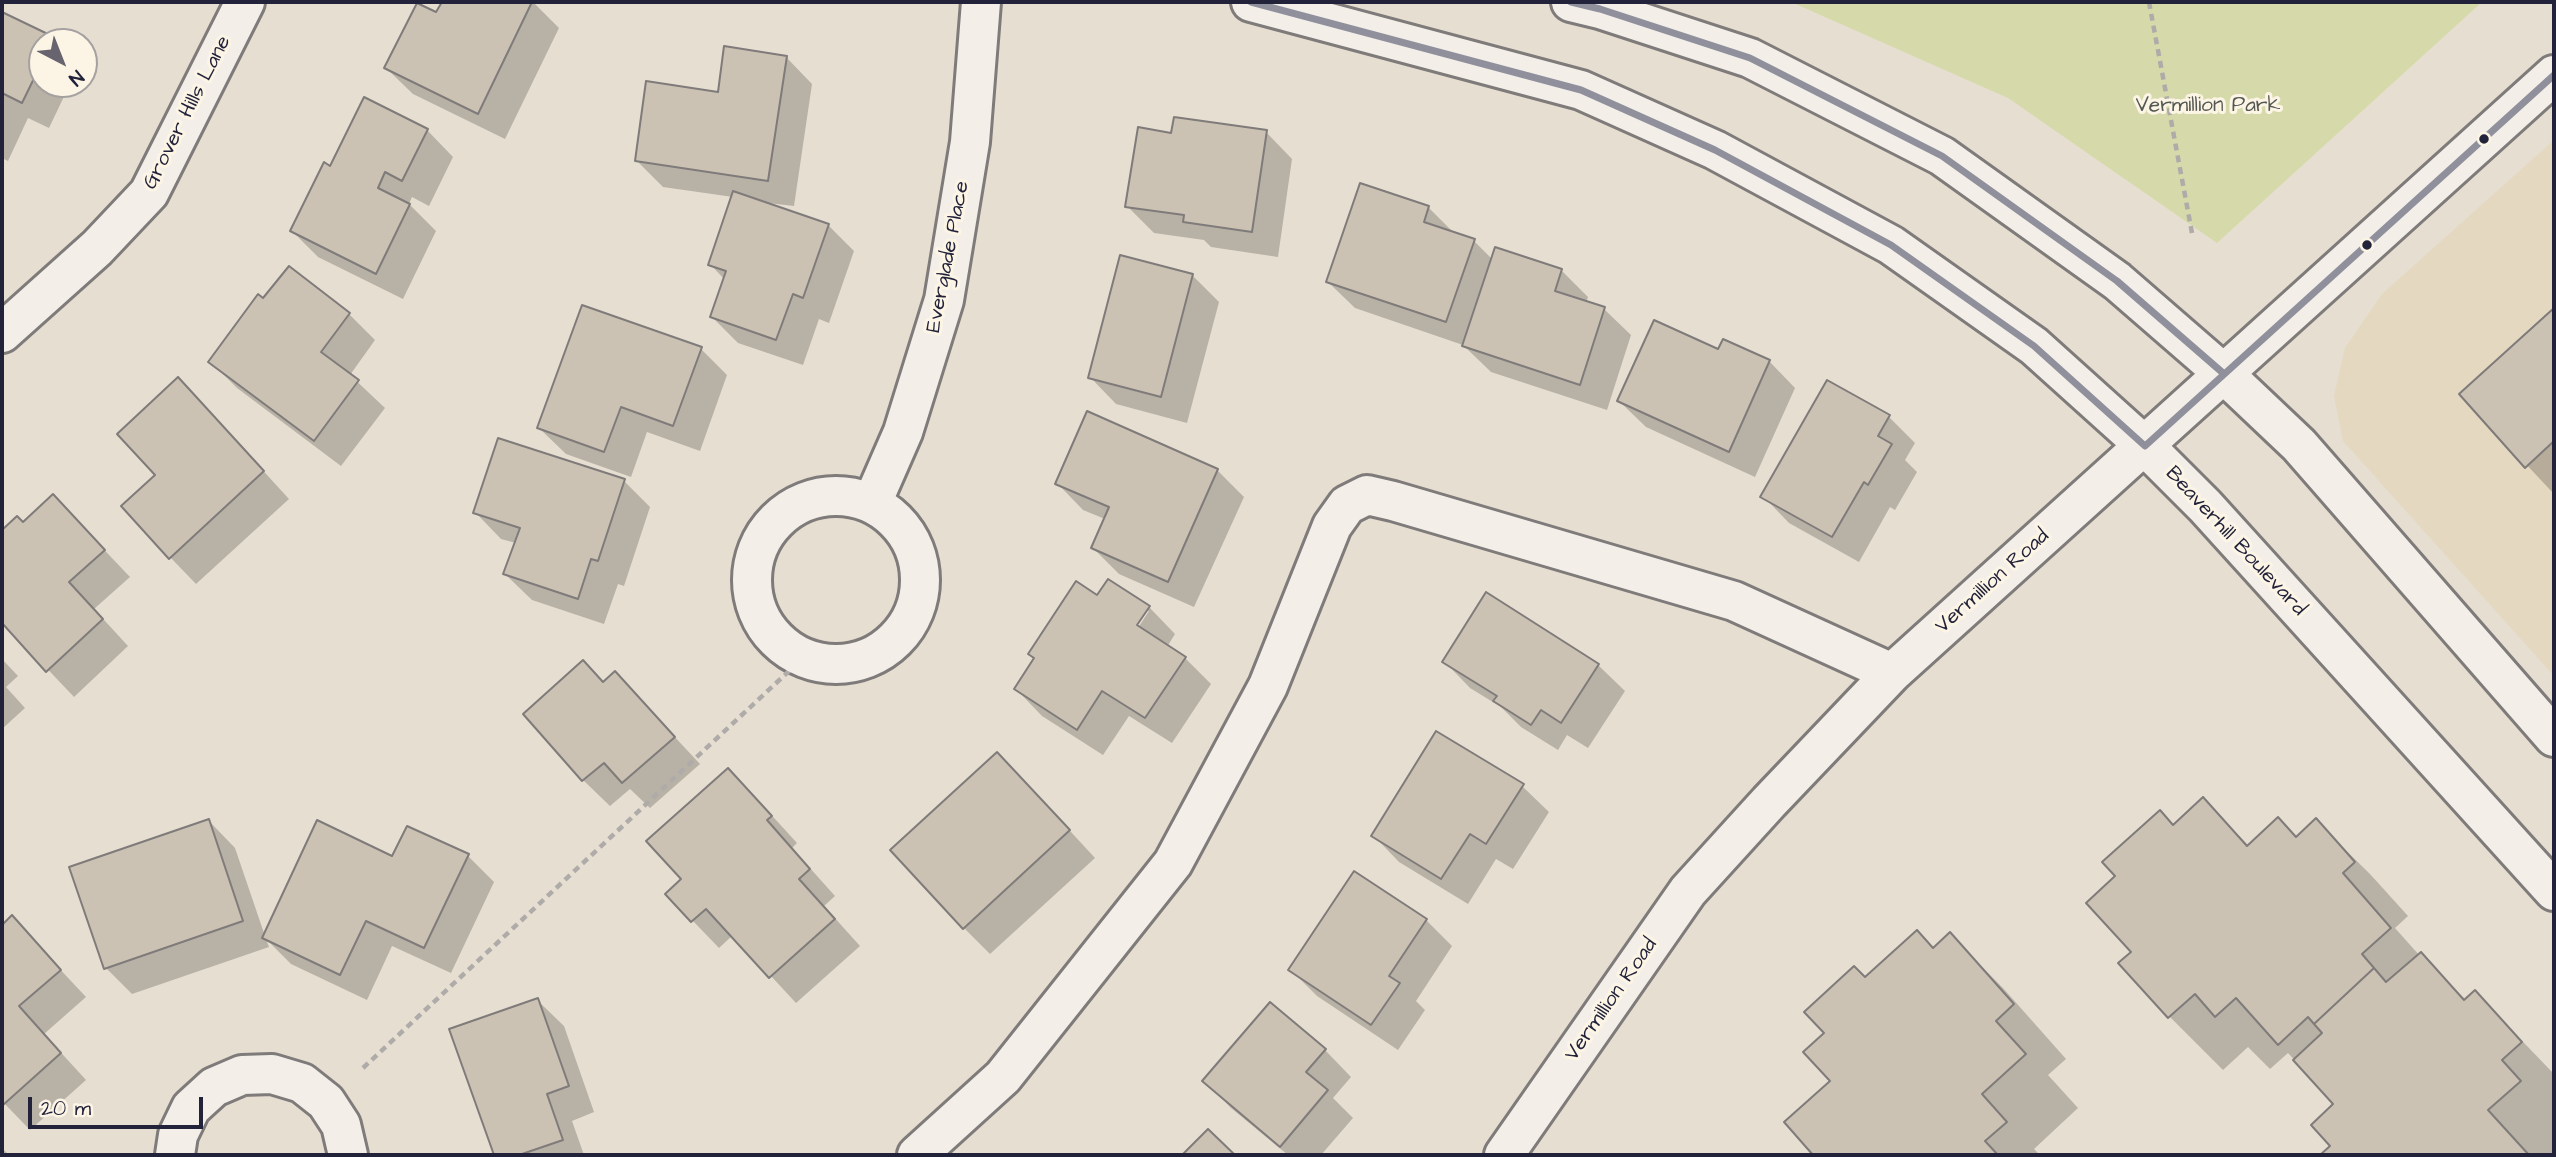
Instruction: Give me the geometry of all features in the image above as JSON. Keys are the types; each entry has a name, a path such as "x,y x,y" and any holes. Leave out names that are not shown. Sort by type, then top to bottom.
{"street":[{"name":"Grover Hills Lane","path":"2,333 97,248 149,193 245,2"},
{"name":"Everglade Place","path":"872,503 903,432 944,300 970,142 981,2"},
{"name":"Beaverhill Boulevard","path":"1251,2 1581,90 1714,150 1891,246 2034,345 2145,446 2205,506 2554,891"},
{"path":"1571,2 1750,58 1942,156 2116,281 2223,373 2299,445 2554,737"},
{"name":"Vermillion Road","path":"1504,1155 1688,891 1892,673 2554,75"},
{"path":"846,495 872,503 896,520 913,543 920,572 918,600 906,626 886,648 860,661 832,665 803,658 780,645 762,624 752,599 751,572 758,545 772,523 794,506 819,497 846,495"},
{"path":"917,1155 1003,1077 1173,863 1268,686 1332,526 1347,505 1367,495 1734,601 1892,673"},
{"path":"175,1155 178,1135 191,1108 214,1087 242,1075 272,1074 302,1083 326,1102 341,1125 348,1155"}],"path":[{"path":"2149,2 2192,233"},
{"path":"326,1102 803,658"}],"shaded area":[{"path":"2554,140 2554,676 2343,441 2334,396 2345,348 2382,294"}],"green space":[{"name":"Vermillion Park","path":"1791,2 2482,2 2217,243 2008,98"}],"building":[{"path":"442,2 532,2 478,114 384,68 417,3 436,12"},
{"path":"2,12 35,28 28,28 28,91 22,103 2,93"},
{"path":"724,46 787,56 768,181 635,161 646,81 718,92"},
{"path":"364,97 428,129 402,181 385,172 378,188 410,204 376,274 290,231 324,162 330,166"},
{"path":"1174,117 1267,130 1252,232 1183,222 1184,215 1125,207 1138,127 1171,133"},
{"path":"1360,183 1429,206 1424,222 1475,239 1446,322 1326,282"},
{"path":"733,191 829,224 803,298 793,294 776,340 710,317 726,271 708,265"},
{"path":"1495,247 1562,269 1555,291 1605,307 1580,385 1462,346"},
{"path":"1120,255 1193,274 1161,397 1088,378"},
{"path":"289,266 350,313 321,352 359,380 314,441 208,362 258,294 263,298"},
{"path":"582,305 702,347 673,426 621,407 604,452 537,428"},
{"path":"2554,308 2554,441 2525,468 2459,394"},
{"path":"1654,320 1718,349 1723,339 1770,360 1729,452 1617,401"},
{"path":"178,377 264,471 169,559 121,506 155,475 117,434"},
{"path":"1827,380 1890,415 1878,436 1892,444 1868,485 1864,482 1832,537 1760,497"},
{"path":"1087,411 1218,469 1168,582 1091,548 1109,507 1055,484"},
{"path":"498,438 625,479 598,561 591,559 578,599 503,574 520,528 473,513"},
{"path":"53,494 105,550 69,582 103,619 46,672 2,623 2,530 17,516 23,522"},
{"path":"1108,579 1150,606 1137,625 1186,657 1145,718 1102,691 1077,730 1014,689 1034,658 1028,654 1076,581 1097,595"},
{"path":"1486,592 1599,664 1561,723 1541,710 1531,725 1493,701 1497,696 1442,662"},
{"path":"583,660 603,682 615,671 675,737 622,783 604,763 582,781 523,714"},
{"path":"1436,731 1524,784 1486,844 1470,834 1441,879 1371,836"},
{"path":"997,752 1070,830 963,929 890,850"},
{"path":"728,768 772,816 767,820 810,869 799,879 835,919 769,978 706,909 691,922 665,894 681,879 646,841"},
{"path":"2203,797 2247,846 2278,817 2296,837 2316,818 2355,862 2343,873 2391,928 2362,954 2374,968 2314,1024 2308,1017 2278,1045 2236,998 2215,1017 2195,994 2168,1018 2118,963 2131,952 2086,903 2115,876 2102,862 2160,810 2173,825"},
{"path":"209,819 243,921 104,969 69,867"},
{"path":"317,820 392,856 407,826 469,854 424,948 366,921 340,975 262,938"},
{"path":"1354,871 1427,919 1389,976 1400,983 1371,1025 1288,970"},
{"path":"12,915 61,970 19,1006 61,1053 3,1105 2,925"},
{"path":"1917,930 1933,948 1950,932 2014,1004 1996,1021 2026,1054 1982,1094 2007,1122 1985,1141 1998,1155 1813,1155 1784,1122 1830,1081 1803,1052 1824,1033 1804,1012 1854,966 1865,977"},
{"path":"2421,952 2464,1000 2475,990 2522,1042 2502,1060 2521,1081 2488,1110 2529,1155 2320,1155 2330,1146 2311,1125 2333,1104 2293,1060 2322,1033 2314,1024 2374,968 2386,982"},
{"path":"538,998 569,1086 547,1094 563,1140 519,1155 494,1155 449,1029"},
{"path":"1270,1002 1326,1049 1306,1072 1328,1090 1280,1147 1202,1081"},
{"path":"1208,1129 1235,1155 1182,1155"}],"transit line":[{"path":"1251,2 1581,90 1715,150 1891,245 2034,346 2145,446 2554,75"},
{"path":"1571,2 1750,58 1942,156 2117,281 2223,373"}]}
